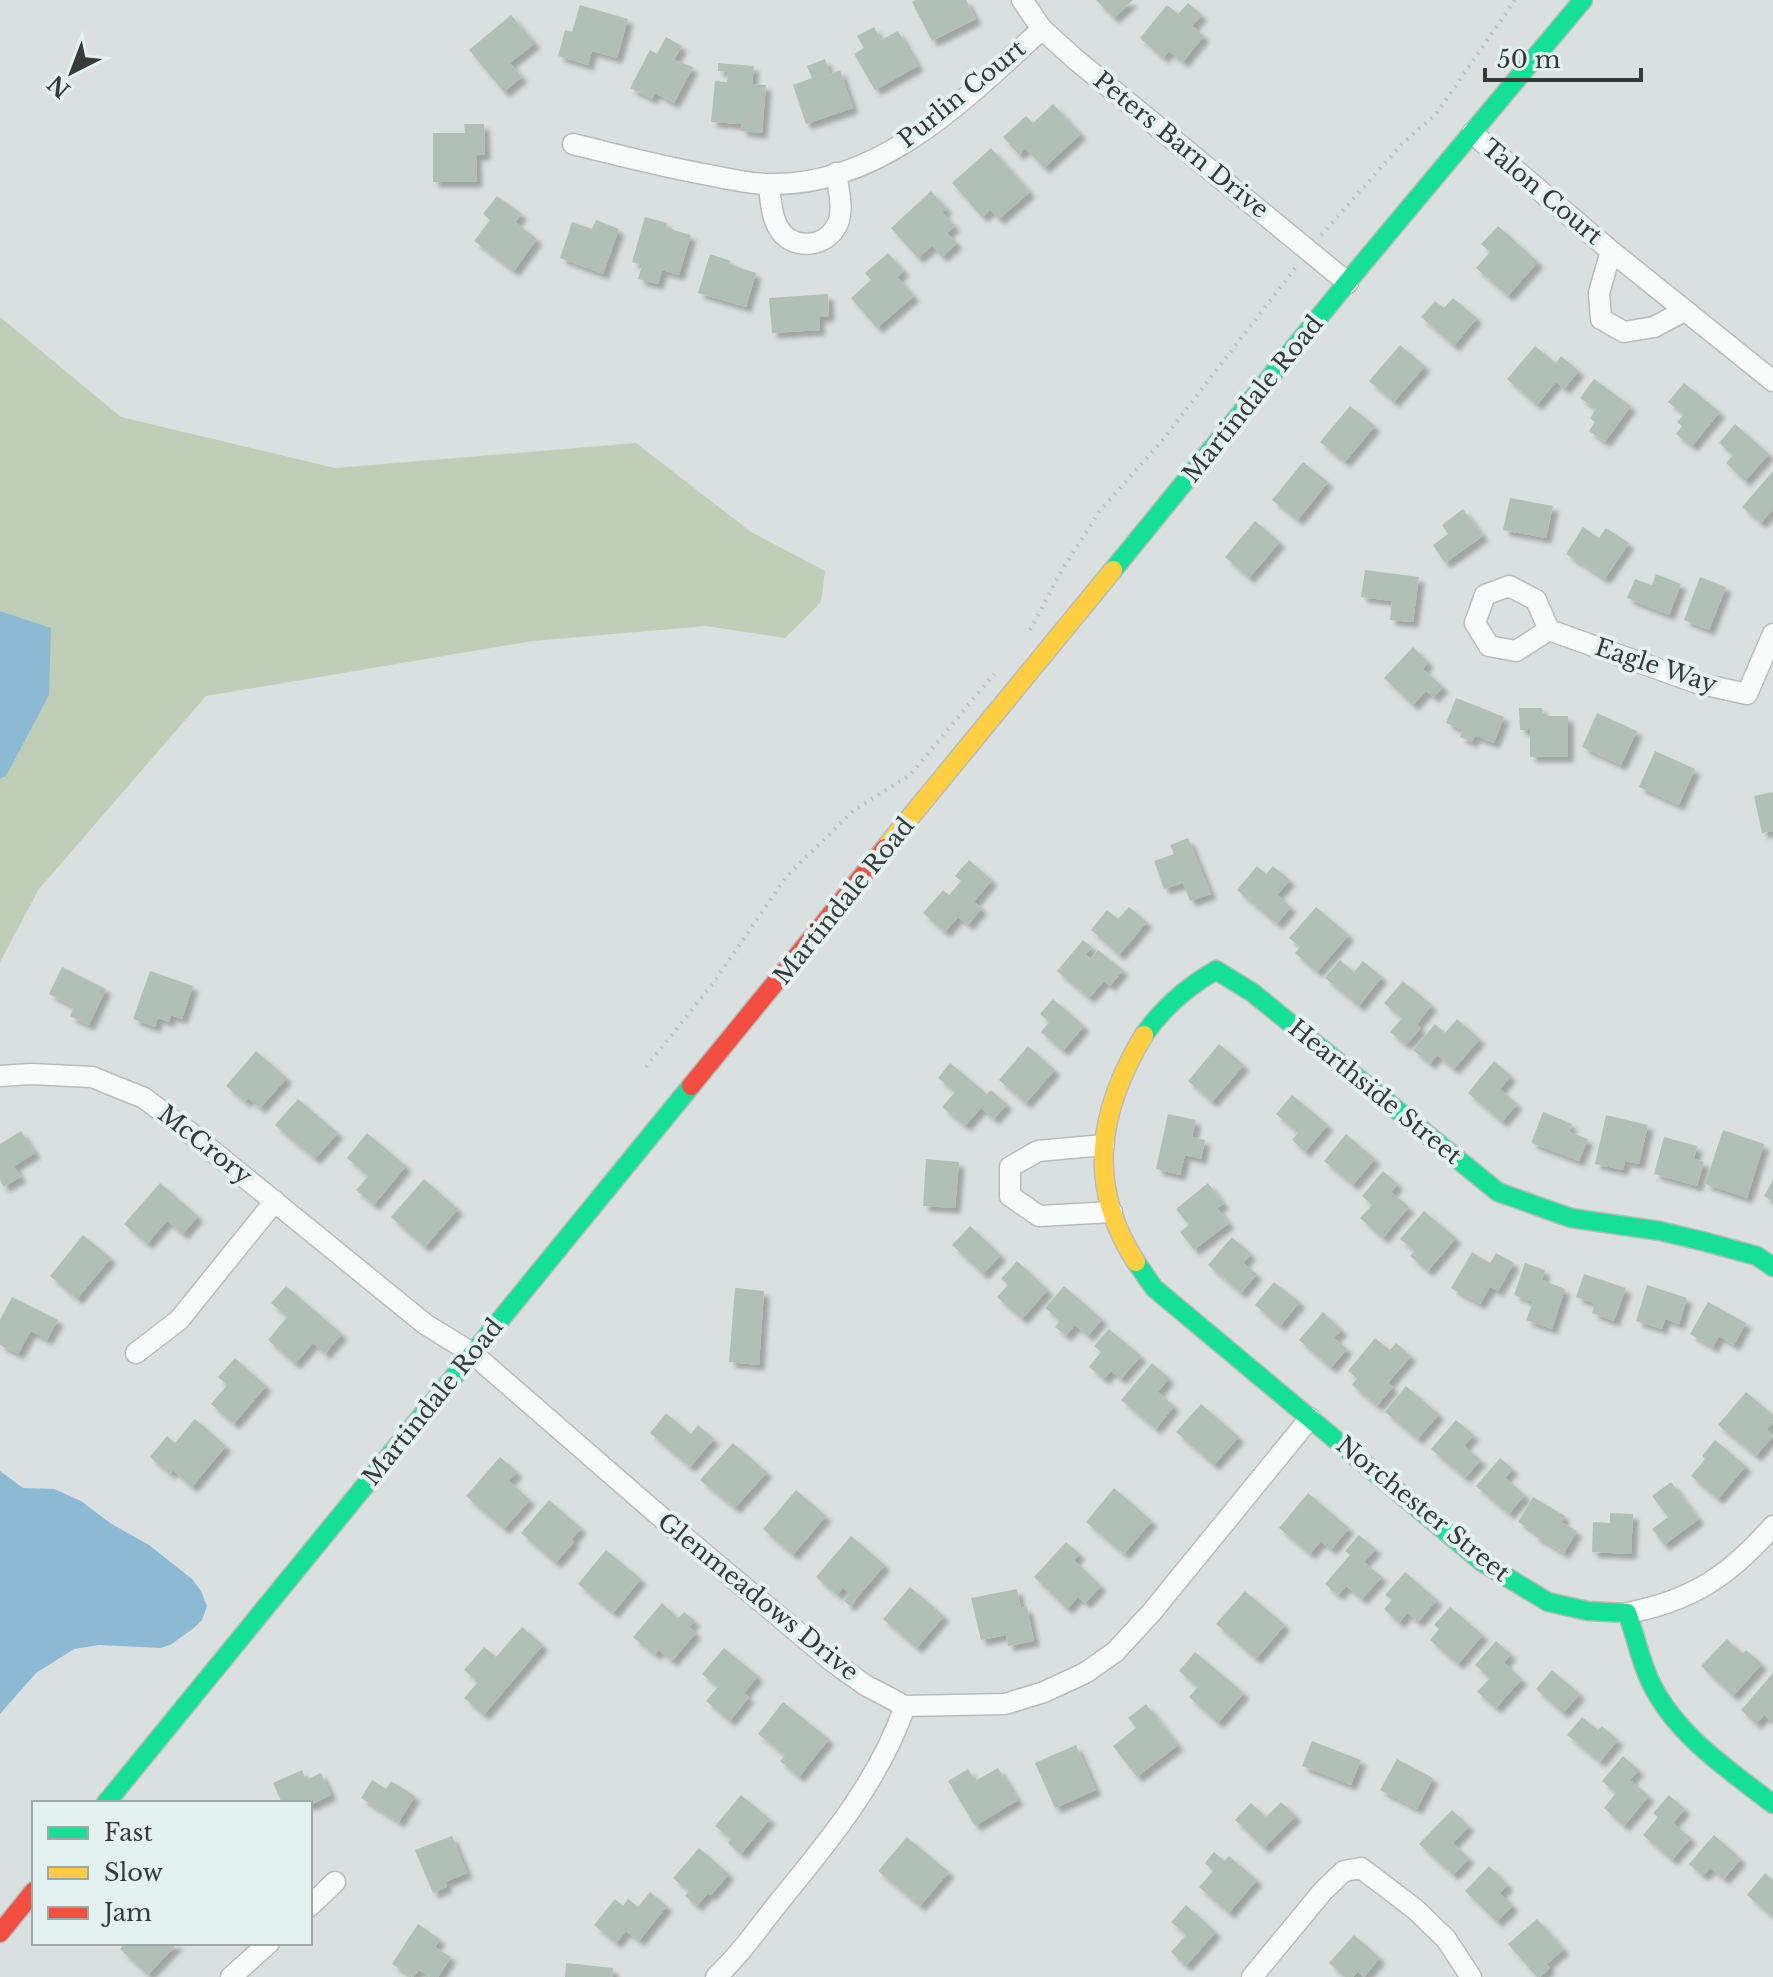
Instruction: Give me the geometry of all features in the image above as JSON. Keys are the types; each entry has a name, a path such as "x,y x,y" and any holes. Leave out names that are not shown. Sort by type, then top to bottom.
{"street":[{"name":"Peters Barn Drive","path":"1022,0 1042,29 1075,59 1348,283"},
{"name":"Martindale Road","path":"108,1801 1348,283 1583,0"},
{"name":"Purlin Court","path":"573,144 674,169 768,184 796,183 836,173 888,153 915,137 967,96 1042,29"},
{"name":"Talon Court","path":"1472,133 1611,251 1773,381"},
{"path":"768,184 776,225 785,237 798,244 813,244 826,238 838,223 840,202 836,173"},
{"name":"Talon Court","path":"1611,251 1599,293 1601,319 1624,332 1654,327 1684,311"},
{"name":"Eagle Way","path":"1549,630 1697,683 1747,694 1773,634"},
{"name":"Hearthside Street","path":"1104,1173 1104,1145 1113,1098 1139,1044 1162,1013 1186,989 1216,970 1253,993 1498,1192 1571,1218 1660,1231 1702,1241 1757,1256 1773,1267"},
{"name":"McCrory","path":"0,1076 92,1077 144,1098 425,1324 472,1353"},
{"path":"1104,1145 1038,1151 1010,1167 1010,1196 1039,1216 1112,1212"},
{"name":"Norchester Street","path":"1104,1173 1107,1200 1112,1212 1131,1255 1154,1288 1482,1562 1548,1602 1588,1611 1627,1613"},
{"path":"136,1353 179,1320 275,1201"},
{"name":"Glenmeadows Drive","path":"472,1353 833,1662 865,1685 905,1706 1005,1704 1044,1692 1085,1673 1115,1652 1151,1613 1310,1418"},
{"path":"1773,1526 1748,1555 1698,1591 1653,1608 1627,1613 1650,1680 1672,1715 1721,1763 1773,1804"},
{"path":"716,1977 817,1856 877,1772 905,1706"},
{"path":"1252,1977 1323,1891 1344,1871 1361,1868 1415,1909 1446,1939 1471,1977"},
{"path":"312,1904 335,1882"},
{"path":"0,1933 32,1893"},
{"path":"231,1977 267,1945"}],"path":[{"path":"1023,638 1099,512 1161,442 1310,250 1402,144 1436,114 1515,0"},
{"path":"646,1067 714,982 786,877 854,810 910,775 995,672"}],"green space":[{"path":"0,317 121,417 335,468 636,443 751,532 825,571 821,602 785,638 706,626 533,641 206,696 39,889 0,962 0,779 6,776 50,628 0,611"}],"water":[{"path":"0,611 51,628 49,695 6,776 0,779"},
{"path":"0,1471 23,1488 54,1489 81,1501 110,1523 149,1545 192,1579 201,1591 207,1606 202,1620 170,1645 160,1648 99,1645 74,1649 36,1673 0,1714"}],"building":[{"path":"966,0 976,19 932,41 912,2"},
{"path":"1096,0 1133,0 1114,18"},
{"path":"1188,3 1202,15 1192,26 1204,36 1183,62 1169,51 1163,58 1140,38 1167,5 1178,14"},
{"path":"580,5 628,19 617,58 592,51 588,65 558,56 565,30 572,32"},
{"path":"511,15 535,43 510,63 522,77 504,92 469,50"},
{"path":"874,27 881,40 898,31 918,66 875,90 854,54 864,48 857,36"},
{"path":"666,37 682,46 674,60 693,67 674,103 655,93 652,99 630,88 650,50 657,54"},
{"path":"825,59 830,74 840,70 853,108 806,124 793,85 812,78 807,66"},
{"path":"718,63 754,66 752,84 766,85 762,133 741,131 742,124 711,122 715,81 727,82 728,72 718,71"},
{"path":"1053,104 1081,134 1044,168 1025,148 1019,155 1003,137 1026,116 1033,123"},
{"path":"464,124 484,124 485,155 476,155 477,182 433,182 433,133 465,133"},
{"path":"991,148 1030,192 999,219 990,210 982,217 952,183"},
{"path":"931,191 947,209 942,212 955,226 947,233 957,243 942,257 932,246 918,258 891,228"},
{"path":"497,196 522,214 515,222 537,239 514,271 474,241 490,220 483,214"},
{"path":"645,217 667,223 666,228 691,235 679,275 662,270 658,284 638,279 642,265 632,262"},
{"path":"596,220 619,229 603,274 560,258 572,222 592,229"},
{"path":"1498,226 1538,262 1508,296 1476,268 1490,252 1481,244"},
{"path":"888,253 904,271 897,277 914,296 877,328 851,298 871,280 865,273"},
{"path":"710,254 756,273 746,307 698,293"},
{"path":"828,294 829,316 819,317 820,330 772,333 769,298"},
{"path":"1453,298 1477,318 1454,346 1421,317 1435,301 1444,308"},
{"path":"1400,345 1425,366 1394,402 1369,381"},
{"path":"1535,346 1556,363 1561,356 1579,371 1564,389 1556,382 1537,405 1507,379"},
{"path":"1594,379 1631,406 1605,442 1589,431 1595,422 1590,418 1596,409 1580,398"},
{"path":"1684,383 1720,412 1692,446 1676,434 1682,426 1677,422 1684,414 1668,402"},
{"path":"1350,406 1375,426 1345,462 1320,442"},
{"path":"1735,424 1769,454 1745,481 1726,463 1733,455 1719,443"},
{"path":"1303,462 1328,482 1298,520 1272,500"},
{"path":"1773,471 1773,509 1761,523 1742,507"},
{"path":"1510,498 1553,506 1546,538 1503,530"},
{"path":"1463,509 1483,536 1445,563 1433,545 1448,534 1442,525"},
{"path":"1255,521 1280,542 1249,578 1225,557"},
{"path":"1583,527 1599,538 1606,528 1629,543 1605,579 1566,554"},
{"path":"1365,570 1419,577 1413,622 1390,620 1392,601 1361,597"},
{"path":"1656,574 1681,584 1669,615 1627,598 1635,579 1652,585"},
{"path":"1700,577 1726,587 1709,630 1684,620"},
{"path":"1413,647 1428,662 1423,669 1443,687 1434,697 1426,691 1413,705 1384,678"},
{"path":"1456,698 1504,717 1494,743 1475,736 1472,742 1460,737 1463,730 1446,723"},
{"path":"1519,708 1542,708 1543,716 1568,716 1568,757 1530,757 1530,730 1520,730"},
{"path":"1597,713 1637,731 1621,765 1582,747"},
{"path":"1655,751 1695,769 1679,805 1639,787"},
{"path":"1773,792 1773,831 1762,833 1754,796"},
{"path":"1188,838 1211,894 1190,901 1183,883 1164,889 1154,861 1174,854 1170,845"},
{"path":"969,860 992,880 974,902 982,908 968,925 958,917 945,932 923,913 943,890 949,895 961,881 955,876"},
{"path":"1257,866 1266,874 1273,866 1290,880 1277,895 1291,907 1277,924 1237,890"},
{"path":"1129,907 1147,922 1119,955 1091,930 1107,910 1118,919"},
{"path":"1316,907 1349,935 1317,972 1295,953 1300,947 1289,938"},
{"path":"1083,940 1092,947 1086,954 1091,959 1098,950 1123,970 1110,986 1104,981 1089,998 1057,971"},
{"path":"1340,960 1354,972 1363,961 1382,977 1359,1006 1325,978"},
{"path":"62,967 106,989 89,1025 70,1016 74,1007 49,994"},
{"path":"150,971 193,986 182,1019 171,1015 169,1022 158,1018 155,1027 133,1019"},
{"path":"1403,981 1432,1005 1417,1024 1421,1028 1406,1045 1390,1032 1402,1018 1384,1003"},
{"path":"1053,999 1084,1026 1063,1051 1041,1032 1049,1022 1040,1014"},
{"path":"1457,1019 1480,1039 1454,1069 1437,1055 1430,1064 1413,1050 1435,1024 1445,1033"},
{"path":"1219,1044 1244,1065 1212,1102 1188,1081"},
{"path":"1028,1046 1055,1070 1026,1103 999,1080"},
{"path":"256,1051 287,1078 260,1108 248,1098 245,1102 226,1086"},
{"path":"1494,1061 1511,1076 1500,1089 1517,1104 1502,1122 1468,1093"},
{"path":"950,1063 987,1094 991,1090 1007,1104 994,1119 981,1108 965,1126 942,1107 955,1092 938,1078"},
{"path":"1292,1095 1328,1125 1305,1152 1292,1140 1298,1133 1276,1114"},
{"path":"298,1099 338,1133 315,1159 275,1125"},
{"path":"1543,1112 1572,1124 1569,1132 1588,1139 1579,1161 1531,1143"},
{"path":"1168,1114 1196,1120 1192,1137 1205,1140 1201,1159 1185,1155 1180,1175 1156,1169"},
{"path":"1606,1115 1648,1125 1639,1164 1625,1161 1623,1170 1595,1164"},
{"path":"1723,1130 1764,1144 1747,1198 1705,1184"},
{"path":"21,1131 35,1153 14,1166 21,1177 4,1187 0,1180 0,1144"},
{"path":"367,1133 406,1166 374,1205 356,1190 368,1176 347,1158"},
{"path":"1346,1134 1375,1159 1353,1185 1324,1161"},
{"path":"1664,1137 1697,1146 1694,1159 1704,1162 1697,1186 1654,1174"},
{"path":"926,1159 959,1162 955,1208 923,1206"},
{"path":"1383,1171 1398,1184 1391,1192 1409,1207 1383,1238 1360,1218 1372,1205 1362,1196"},
{"path":"424,1179 458,1209 425,1247 391,1217"},
{"path":"1773,1180 1773,1202 1764,1196"},
{"path":"160,1183 198,1216 183,1234 167,1221 147,1244 124,1224"},
{"path":"1208,1183 1224,1204 1217,1208 1229,1223 1194,1250 1180,1232 1189,1225 1176,1209"},
{"path":"1424,1211 1456,1238 1428,1271 1410,1256 1415,1251 1400,1239"},
{"path":"970,1226 1001,1255 983,1274 952,1245"},
{"path":"83,1235 111,1258 77,1299 50,1276"},
{"path":"1232,1237 1251,1254 1243,1263 1257,1274 1241,1293 1208,1265"},
{"path":"1472,1252 1490,1263 1496,1253 1514,1263 1498,1291 1490,1287 1480,1304 1451,1288"},
{"path":"1017,1261 1048,1290 1022,1319 997,1297 1008,1285 1001,1279"},
{"path":"1525,1263 1545,1270 1542,1280 1565,1289 1552,1329 1526,1320 1533,1302 1514,1295"},
{"path":"1584,1274 1626,1288 1614,1321 1592,1313 1595,1304 1576,1297"},
{"path":"1274,1282 1300,1302 1280,1326 1255,1305"},
{"path":"1647,1285 1687,1298 1679,1324 1665,1319 1662,1329 1636,1321"},
{"path":"286,1286 342,1334 325,1354 313,1343 295,1364 268,1340 287,1317 271,1303"},
{"path":"1064,1286 1102,1319 1088,1336 1075,1325 1066,1336 1055,1327 1060,1321 1045,1308"},
{"path":"735,1288 764,1291 759,1365 729,1362"},
{"path":"12,1297 58,1320 47,1340 31,1331 18,1354 0,1345 0,1320"},
{"path":"1708,1302 1746,1323 1734,1345 1719,1336 1713,1347 1690,1334"},
{"path":"1323,1312 1342,1330 1334,1338 1347,1349 1331,1368 1299,1340"},
{"path":"1109,1329 1141,1356 1121,1379 1111,1371 1104,1379 1089,1367 1101,1352 1094,1346"},
{"path":"1375,1338 1390,1350 1396,1343 1411,1356 1388,1383 1393,1387 1377,1406 1352,1385 1357,1378 1348,1371"},
{"path":"235,1358 266,1386 234,1424 211,1404 227,1385 218,1377"},
{"path":"1152,1363 1169,1378 1158,1392 1174,1406 1156,1429 1121,1400"},
{"path":"1406,1386 1439,1414 1418,1439 1385,1412"},
{"path":"1746,1392 1773,1415 1773,1422 1767,1429 1773,1436 1756,1456 1718,1425"},
{"path":"1201,1404 1239,1437 1214,1465 1176,1432"},
{"path":"666,1413 691,1434 698,1425 714,1439 690,1467 650,1433"},
{"path":"195,1419 226,1446 192,1487 173,1470 170,1474 150,1457 167,1436 175,1443"},
{"path":"1456,1420 1474,1435 1464,1446 1481,1460 1465,1478 1431,1449"},
{"path":"1715,1440 1746,1466 1718,1499 1691,1476"},
{"path":"733,1443 767,1472 735,1508 700,1480"},
{"path":"500,1457 517,1472 509,1481 530,1500 504,1529 466,1496"},
{"path":"1500,1458 1513,1469 1505,1478 1525,1495 1509,1514 1476,1486"},
{"path":"1671,1482 1699,1519 1664,1545 1652,1529 1668,1517 1652,1496"},
{"path":"1114,1488 1152,1521 1124,1554 1086,1522"},
{"path":"796,1490 826,1516 793,1555 763,1529"},
{"path":"1308,1493 1349,1528 1331,1550 1321,1541 1310,1554 1279,1528"},
{"path":"1533,1497 1565,1516 1561,1522 1577,1531 1564,1553 1518,1522"},
{"path":"549,1500 581,1528 572,1539 574,1542 556,1563 521,1533"},
{"path":"1610,1513 1633,1514 1631,1554 1592,1552 1593,1522 1610,1523"},
{"path":"1359,1535 1376,1549 1364,1562 1382,1577 1362,1599 1346,1586 1338,1595 1325,1584 1350,1555 1345,1551"},
{"path":"851,1536 885,1565 850,1606 844,1601 850,1593 843,1588 837,1595 816,1577"},
{"path":"1066,1542 1080,1554 1074,1560 1101,1586 1085,1603 1078,1597 1067,1609 1034,1577"},
{"path":"606,1550 641,1579 613,1613 578,1584"},
{"path":"1405,1572 1437,1600 1418,1622 1407,1613 1399,1623 1384,1609 1392,1600 1385,1595"},
{"path":"910,1587 944,1616 917,1648 883,1619"},
{"path":"1017,1589 1021,1608 1027,1607 1034,1641 1008,1646 1006,1635 981,1640 971,1598"},
{"path":"1245,1591 1285,1625 1256,1659 1216,1624"},
{"path":"662,1603 678,1618 684,1612 695,1621 689,1627 696,1633 672,1661 659,1650 655,1655 633,1637"},
{"path":"1450,1607 1483,1635 1458,1664 1430,1640 1439,1629 1434,1625"},
{"path":"522,1627 543,1645 484,1715 464,1698 478,1682 464,1670 484,1647 496,1657"},
{"path":"1727,1639 1742,1654 1746,1650 1762,1664 1733,1696 1701,1666"},
{"path":"1496,1641 1511,1654 1504,1663 1522,1679 1496,1708 1477,1692 1490,1678 1475,1665"},
{"path":"724,1648 758,1676 744,1693 749,1697 730,1721 706,1701 718,1687 702,1674"},
{"path":"1195,1652 1244,1693 1218,1723 1189,1697 1198,1687 1179,1671"},
{"path":"1552,1670 1580,1694 1563,1713 1536,1689"},
{"path":"1773,1673 1773,1722 1764,1715 1756,1724 1741,1710"},
{"path":"783,1702 829,1739 799,1777 780,1761 785,1755 758,1734"},
{"path":"1146,1704 1178,1745 1137,1777 1113,1746 1136,1728 1128,1718"},
{"path":"1582,1717 1598,1730 1602,1726 1618,1740 1600,1762 1567,1735"},
{"path":"1312,1741 1361,1760 1351,1785 1302,1766"},
{"path":"1076,1745 1096,1790 1055,1808 1035,1763"},
{"path":"1623,1756 1639,1770 1630,1780 1649,1796 1624,1826 1604,1808 1616,1793 1602,1781"},
{"path":"1397,1759 1433,1778 1417,1809 1380,1790"},
{"path":"998,1768 1018,1800 975,1826 948,1781 968,1769 975,1781"},
{"path":"302,1770 306,1780 321,1773 331,1795 312,1804 312,1801 281,1801 273,1783"},
{"path":"372,1780 386,1789 391,1781 415,1796 399,1822 361,1798"},
{"path":"741,1795 770,1819 741,1854 728,1843 731,1839 715,1826"},
{"path":"1669,1795 1685,1809 1673,1823 1691,1838 1672,1860 1643,1835 1658,1817 1653,1813"},
{"path":"1281,1802 1296,1816 1264,1848 1235,1820 1251,1803 1266,1817"},
{"path":"1452,1810 1469,1826 1453,1843 1469,1858 1453,1875 1419,1844"},
{"path":"1714,1835 1741,1859 1724,1879 1710,1868 1703,1876 1689,1864"},
{"path":"452,1836 467,1873 445,1882 447,1887 433,1893 415,1850"},
{"path":"907,1837 949,1872 920,1906 878,1871"},
{"path":"699,1848 729,1874 697,1906 685,1896 689,1891 673,1878"},
{"path":"1214,1852 1224,1861 1229,1856 1257,1880 1229,1913 1199,1887 1213,1871 1205,1863"},
{"path":"1489,1866 1508,1885 1500,1893 1513,1906 1497,1922 1465,1891"},
{"path":"1765,1873 1773,1880 1773,1917 1747,1895"},
{"path":"650,1892 667,1906 639,1941 626,1931 616,1943 594,1925 615,1899 623,1906 628,1899 638,1907"},
{"path":"1186,1905 1216,1932 1186,1966 1171,1952 1186,1935 1171,1922"},
{"path":"1537,1919 1564,1949 1547,1964 1550,1968 1540,1977 1508,1944"},
{"path":"418,1924 440,1939 435,1947 451,1957 438,1977 430,1977 419,1970 413,1977 392,1964"},
{"path":"1354,1935 1380,1958 1364,1977 1358,1972 1353,1977 1345,1977 1329,1963"},
{"path":"123,1945 176,1945 148,1975 120,1949"},
{"path":"566,1963 613,1968 613,1977 565,1977"}],"traffic: fast":[{"path":"1113,570 1583,0"},
{"path":"1144,1035 1176,998 1216,970 1253,993 1498,1192 1571,1218 1660,1231 1702,1241 1757,1256 1773,1267"},
{"path":"108,1801 691,1086"},
{"path":"1136,1262 1154,1288 1482,1562 1548,1602 1588,1611 1627,1613 1647,1675 1674,1719 1705,1750 1773,1804"}],"traffic: slow":[{"path":"885,848 1113,570"},
{"path":"1136,1262 1120,1233 1110,1205 1104,1176 1104,1148 1116,1092 1144,1035"}],"traffic: jam":[{"path":"691,1086 885,848"},
{"path":"0,1933 32,1893"}]}
